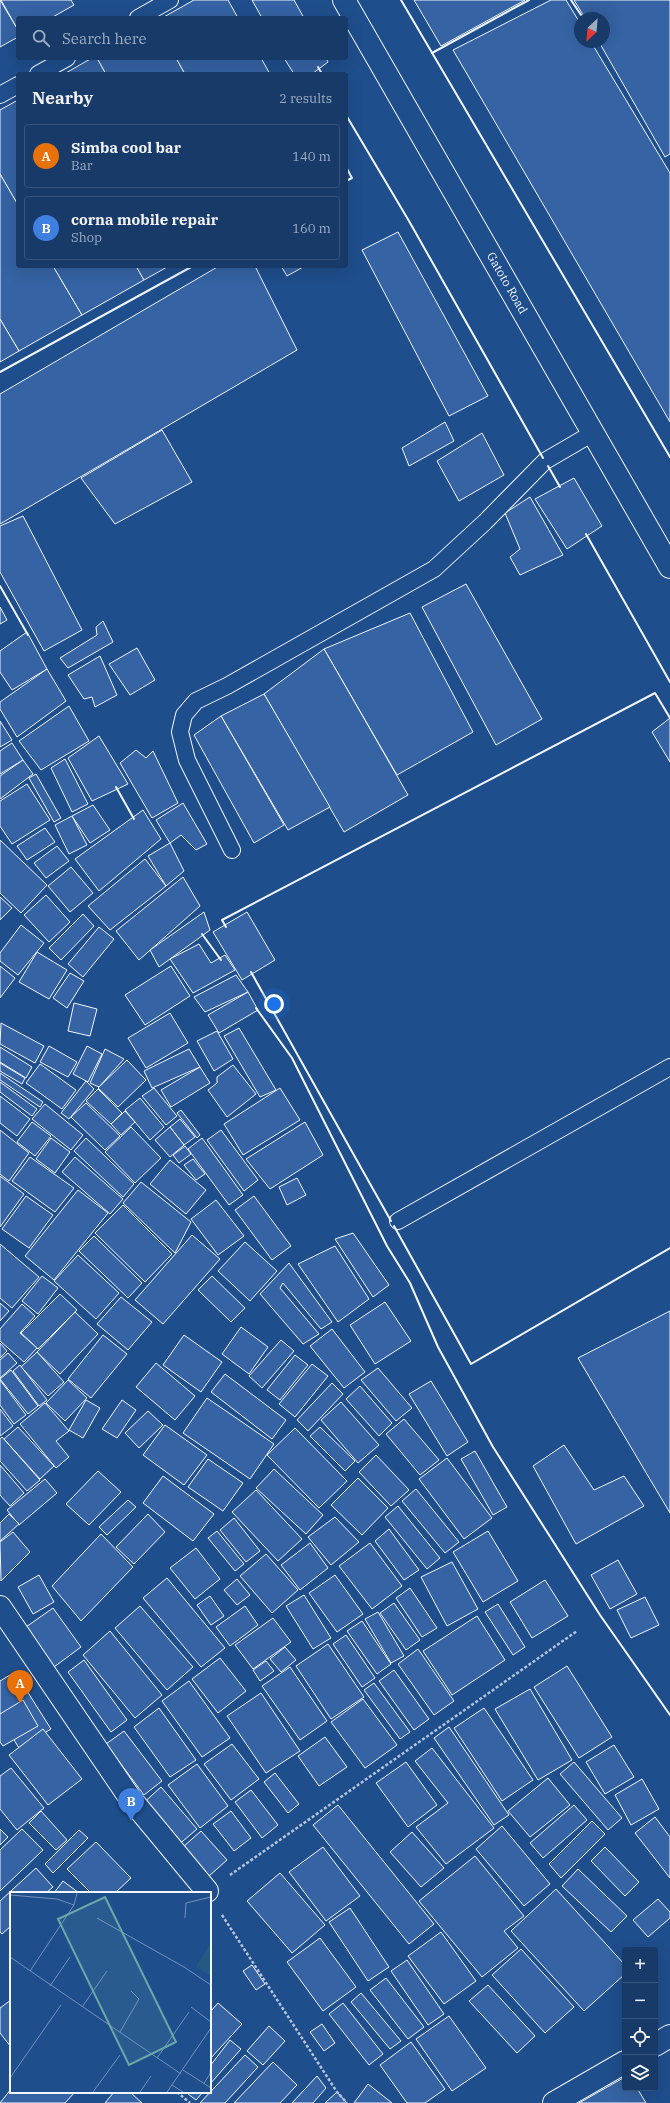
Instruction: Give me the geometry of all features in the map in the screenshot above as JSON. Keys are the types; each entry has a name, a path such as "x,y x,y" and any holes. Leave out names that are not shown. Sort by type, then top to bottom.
{"street":[{"name":"Gatoto Road","path":"344,0 670,567"},
{"path":"0,1607 130,1798 206,1892"},
{"path":"658,2043 670,2036"},
{"path":"554,2103 622,2064"}],"lane":[{"path":"142,16 170,0"},
{"path":"42,72 62,60"},
{"path":"0,95 16,86"},
{"path":"232,850 187,760 180,732 184,714 196,701 234,682 434,569 485,522 545,461 593,433"},
{"path":"398,1221 670,1067"}],"path":[{"path":"347,2103 337,2092 213,1900 577,1631"},
{"path":"178,2093 190,2103"}],"building":[{"path":"0,0 16,27 16,38 0,47"},
{"path":"1,0 71,0 74,5 55,16 16,16 16,26"},
{"path":"194,0 228,0 237,16 166,16"},
{"path":"252,0 294,0 303,16 261,16"},
{"path":"414,0 525,0 441,46"},
{"path":"551,0 566,0 574,13 574,48 595,48 670,173 670,422 453,50"},
{"path":"574,0 670,0 670,154 665,157 602,48 610,48 610,12 581,12"},
{"path":"88,60 98,60 105,72 68,72"},
{"path":"98,60 177,60 184,72 105,72"},
{"path":"177,60 262,60 269,72 184,72"},
{"path":"285,60 327,60 328,62 315,72 293,72"},
{"path":"16,101 16,202 0,174 0,110"},
{"path":"0,174 16,202 16,268 54,268 82,315 19,351 0,319"},
{"path":"398,232 488,396 449,416 362,250"},
{"path":"54,268 137,268 144,280 82,315"},
{"path":"137,268 165,268 144,280"},
{"path":"216,268 256,268 297,350 0,524 0,394"},
{"path":"282,268 301,268 287,276"},
{"path":"0,319 19,351 0,362"},
{"path":"445,422 454,441 409,466 402,448"},
{"path":"162,430 192,482 115,524 81,478"},
{"path":"482,433 504,475 459,501 437,461"},
{"path":"574,478 602,526 567,549 535,499"},
{"path":"530,497 563,555 520,575 510,557 520,549 505,513"},
{"path":"23,516 82,630 44,651 0,572 0,526"},
{"path":"466,584 542,719 496,745 422,607"},
{"path":"0,607 7,620 0,624"},
{"path":"410,613 473,732 397,775 324,649"},
{"path":"103,621 113,642 68,668 60,658 97,635 96,627"},
{"path":"27,632 47,669 12,690 0,672 0,651"},
{"path":"137,648 155,680 130,695 109,664"},
{"path":"324,649 408,795 344,832 264,694"},
{"path":"100,656 117,695 95,707 92,697 84,699 68,675"},
{"path":"47,669 66,701 17,737 0,709 0,702"},
{"path":"264,694 330,807 288,830 221,716"},
{"path":"69,706 89,741 41,770 19,741"},
{"path":"221,716 284,825 254,843 194,735"},
{"path":"670,718 670,762 652,732"},
{"path":"0,721 12,740 0,747"},
{"path":"99,736 128,784 92,801 68,758"},
{"path":"12,743 23,760 0,774 0,751"},
{"path":"136,750 146,758 153,751 178,803 152,818 120,763"},
{"path":"65,759 88,804 72,812 51,768"},
{"path":"23,760 33,774 0,799 0,776"},
{"path":"36,774 61,818 54,822 29,778"},
{"path":"27,784 50,820 12,844 0,826 0,801"},
{"path":"183,803 207,844 196,850 181,835 170,843 156,820"},
{"path":"93,805 110,830 90,843 72,816"},
{"path":"143,810 161,839 99,891 75,859"},
{"path":"72,816 87,845 69,854 55,825"},
{"path":"45,828 55,842 27,860 17,846"},
{"path":"0,840 47,885 21,913 0,893"},
{"path":"170,843 184,871 166,886 148,856"},
{"path":"57,846 69,861 46,878 34,863"},
{"path":"145,859 166,886 110,930 88,906"},
{"path":"71,867 93,893 70,912 48,886"},
{"path":"183,877 200,906 139,960 116,931"},
{"path":"46,895 70,922 49,942 24,915"},
{"path":"0,897 12,908 0,920"},
{"path":"204,912 210,930 159,967 150,950"},
{"path":"247,912 275,960 242,980 213,932"},
{"path":"83,914 94,926 61,960 49,948"},
{"path":"21,925 44,943 18,975 0,961 0,953"},
{"path":"99,927 114,939 83,977 68,964"},
{"path":"199,944 211,963 225,955 235,970 193,993 170,959"},
{"path":"37,952 67,970 49,999 19,982"},
{"path":"0,966 15,978 0,998"},
{"path":"171,966 190,996 145,1025 125,995"},
{"path":"70,973 84,981 67,1008 53,998"},
{"path":"236,975 248,992 205,1012 194,997"},
{"path":"248,992 258,1010 219,1033 208,1015"},
{"path":"74,1003 97,1009 90,1036 68,1031"},
{"path":"170,1013 188,1043 146,1068 128,1038"},
{"path":"1,1023 44,1046 35,1063 0,1044"},
{"path":"239,1028 276,1090 260,1097 224,1036"},
{"path":"217,1031 233,1059 214,1071 197,1041"},
{"path":"49,1046 77,1062 68,1077 40,1062"},
{"path":"87,1046 102,1054 88,1082 73,1074"},
{"path":"0,1047 32,1067 26,1078 0,1062"},
{"path":"105,1049 124,1059 99,1087 90,1083"},
{"path":"189,1049 200,1067 152,1088 144,1071"},
{"path":"127,1060 146,1080 118,1107 98,1088"},
{"path":"0,1063 25,1078 22,1084 0,1071"},
{"path":"40,1064 76,1090 62,1109 26,1083"},
{"path":"233,1065 256,1094 227,1117 208,1090 217,1083 217,1077"},
{"path":"200,1067 210,1083 171,1107 161,1090"},
{"path":"0,1073 43,1102 40,1107 0,1080"},
{"path":"86,1081 94,1089 69,1119 61,1113"},
{"path":"0,1082 37,1109 32,1116 0,1092"},
{"path":"154,1088 177,1116 166,1125 142,1096"},
{"path":"280,1088 300,1120 243,1155 224,1124"},
{"path":"98,1089 122,1113 111,1124 86,1101"},
{"path":"0,1096 30,1119 17,1136 0,1123"},
{"path":"140,1098 164,1127 150,1140 125,1110"},
{"path":"86,1103 120,1136 105,1150 71,1117"},
{"path":"45,1104 83,1135 71,1150 32,1119"},
{"path":"181,1110 200,1135 197,1138 177,1113"},
{"path":"125,1111 135,1122 121,1135 111,1124"},
{"path":"180,1119 195,1137 184,1145 170,1127"},
{"path":"32,1122 51,1136 35,1156 17,1142"},
{"path":"305,1122 323,1155 270,1189 246,1159"},
{"path":"131,1127 161,1158 135,1183 105,1152"},
{"path":"170,1127 184,1145 170,1157 155,1140"},
{"path":"0,1130 29,1153 9,1181 0,1174"},
{"path":"221,1130 258,1180 244,1191 207,1140"},
{"path":"51,1138 70,1152 55,1173 36,1159"},
{"path":"86,1138 134,1184 123,1197 74,1151"},
{"path":"202,1138 243,1195 229,1205 188,1149"},
{"path":"185,1146 191,1154 179,1163 173,1155"},
{"path":"30,1157 74,1188 55,1212 12,1181"},
{"path":"75,1157 123,1199 110,1214 62,1172"},
{"path":"193,1159 205,1174 196,1180 184,1165"},
{"path":"170,1160 206,1190 186,1214 150,1184"},
{"path":"0,1176 24,1194 0,1227"},
{"path":"297,1178 306,1195 287,1205 279,1187"},
{"path":"141,1182 191,1222 175,1253 123,1203"},
{"path":"78,1190 108,1213 54,1280 25,1256"},
{"path":"26,1196 53,1215 29,1248 2,1229"},
{"path":"254,1196 291,1246 272,1260 235,1210"},
{"path":"216,1200 244,1236 218,1255 191,1219"},
{"path":"123,1205 172,1254 145,1282 95,1233"},
{"path":"353,1233 389,1285 373,1297 335,1239"},
{"path":"192,1235 220,1259 163,1324 135,1300"},
{"path":"94,1236 142,1283 128,1298 79,1251"},
{"path":"245,1242 277,1271 250,1301 218,1271"},
{"path":"0,1244 39,1277 12,1308 0,1298"},
{"path":"335,1246 369,1299 338,1322 298,1264"},
{"path":"78,1255 119,1293 96,1319 54,1281"},
{"path":"289,1263 332,1322 321,1329 283,1283 280,1288 319,1334 303,1344 260,1294"},
{"path":"42,1276 58,1288 38,1314 22,1301"},
{"path":"212,1276 245,1308 231,1322 198,1290"},
{"path":"60,1294 77,1310 38,1349 21,1333"},
{"path":"121,1297 152,1322 128,1350 97,1324"},
{"path":"385,1302 411,1341 375,1364 350,1325"},
{"path":"0,1303 9,1311 0,1321"},
{"path":"22,1304 35,1316 20,1333 37,1348 24,1362 0,1341 0,1329"},
{"path":"670,1311 670,1513 578,1358"},
{"path":"75,1312 98,1334 60,1374 37,1352"},
{"path":"241,1327 268,1347 249,1374 222,1354"},
{"path":"332,1329 365,1372 344,1388 310,1346"},
{"path":"103,1335 127,1354 91,1398 68,1379"},
{"path":"184,1335 222,1362 201,1392 163,1365"},
{"path":"281,1340 294,1351 262,1388 249,1376"},
{"path":"0,1343 7,1351 0,1358"},
{"path":"37,1352 64,1382 48,1396 21,1367"},
{"path":"8,1353 17,1363 0,1378 0,1360"},
{"path":"295,1355 308,1365 280,1400 267,1390"},
{"path":"156,1363 195,1396 175,1420 136,1387"},
{"path":"312,1364 328,1376 295,1417 279,1404"},
{"path":"20,1365 47,1400 39,1406 13,1371"},
{"path":"378,1368 412,1408 396,1421 361,1380"},
{"path":"11,1370 38,1406 28,1414 0,1379"},
{"path":"225,1374 286,1420 272,1439 211,1392"},
{"path":"0,1380 26,1415 14,1424 0,1405"},
{"path":"68,1380 87,1398 65,1421 46,1403"},
{"path":"431,1381 468,1442 447,1456 409,1394"},
{"path":"332,1383 343,1394 308,1431 297,1420"},
{"path":"360,1386 392,1423 379,1436 346,1399"},
{"path":"207,1398 274,1444 250,1479 183,1433"},
{"path":"86,1400 100,1408 83,1438 69,1430"},
{"path":"122,1400 136,1410 117,1438 102,1429"},
{"path":"341,1402 379,1445 358,1463 321,1420"},
{"path":"45,1403 69,1431 56,1441 69,1457 56,1468 20,1424"},
{"path":"0,1409 13,1426 0,1436"},
{"path":"148,1411 163,1425 139,1448 125,1433"},
{"path":"404,1419 439,1460 420,1475 386,1434"},
{"path":"165,1425 207,1455 184,1485 143,1455"},
{"path":"18,1427 54,1466 40,1479 4,1439"},
{"path":"320,1427 355,1461 345,1471 310,1436"},
{"path":"295,1428 347,1481 319,1508 267,1455"},
{"path":"2,1437 40,1480 27,1491 0,1461 0,1439"},
{"path":"564,1445 594,1490 624,1476 644,1506 576,1544 533,1466"},
{"path":"475,1451 507,1507 493,1515 461,1459"},
{"path":"376,1455 409,1490 391,1506 359,1472"},
{"path":"447,1458 492,1518 464,1539 419,1479"},
{"path":"208,1459 243,1483 223,1511 188,1487"},
{"path":"0,1465 24,1493 10,1506 0,1495"},
{"path":"274,1469 323,1515 306,1534 256,1488"},
{"path":"98,1471 121,1492 89,1525 66,1504"},
{"path":"163,1476 214,1514 193,1541 143,1503"},
{"path":"358,1478 388,1508 362,1535 331,1505"},
{"path":"45,1479 57,1493 19,1525 7,1510"},
{"path":"416,1489 459,1542 445,1553 402,1501"},
{"path":"256,1490 302,1539 278,1561 232,1512"},
{"path":"128,1500 136,1507 107,1535 99,1527"},
{"path":"398,1506 440,1558 427,1569 385,1517"},
{"path":"9,1514 19,1524 0,1541 0,1523"},
{"path":"148,1514 165,1532 134,1564 116,1547"},
{"path":"335,1517 359,1542 331,1565 308,1537"},
{"path":"234,1518 260,1551 246,1562 220,1530"},
{"path":"389,1529 419,1570 404,1580 375,1541"},
{"path":"217,1531 244,1564 235,1571 208,1538"},
{"path":"488,1531 518,1581 483,1602 453,1552"},
{"path":"13,1532 30,1552 1,1581 0,1542"},
{"path":"101,1534 133,1567 81,1621 52,1586"},
{"path":"310,1543 328,1568 300,1590 281,1565"},
{"path":"370,1543 402,1586 372,1609 339,1566"},
{"path":"196,1548 220,1579 195,1599 170,1568"},
{"path":"266,1554 298,1590 272,1613 240,1576"},
{"path":"618,1560 637,1594 610,1609 591,1575"},
{"path":"452,1562 478,1609 447,1626 421,1577"},
{"path":"39,1575 54,1602 33,1614 18,1587"},
{"path":"335,1575 363,1614 337,1632 309,1593"},
{"path":"167,1578 225,1648 201,1667 143,1598"},
{"path":"237,1579 250,1595 237,1605 224,1590"},
{"path":"545,1580 568,1616 532,1638 510,1602"},
{"path":"410,1588 437,1628 422,1637 396,1598"},
{"path":"304,1595 331,1638 313,1649 286,1606"},
{"path":"210,1596 224,1616 211,1625 197,1605"},
{"path":"645,1597 659,1625 631,1638 617,1610"},
{"path":"394,1603 420,1640 406,1650 380,1613"},
{"path":"498,1604 525,1647 513,1655 485,1612"},
{"path":"140,1606 193,1667 167,1690 115,1628"},
{"path":"245,1606 258,1625 230,1646 216,1627"},
{"path":"53,1608 81,1647 54,1667 26,1627"},
{"path":"378,1612 404,1656 391,1663 365,1619"},
{"path":"477,1616 505,1660 452,1695 423,1651"},
{"path":"273,1618 291,1642 253,1669 235,1645"},
{"path":"362,1621 391,1664 377,1674 347,1631"},
{"path":"110,1631 162,1695 135,1718 83,1655"},
{"path":"346,1635 375,1678 362,1687 333,1644"},
{"path":"328,1644 364,1697 331,1719 296,1666"},
{"path":"285,1647 296,1660 281,1672 270,1659"},
{"path":"418,1649 454,1701 434,1715 398,1664"},
{"path":"220,1658 246,1691 218,1713 192,1679"},
{"path":"84,1660 127,1720 111,1732 68,1672"},
{"path":"266,1661 274,1671 260,1681 253,1670"},
{"path":"567,1666 612,1737 579,1758 534,1687"},
{"path":"290,1667 327,1721 300,1740 262,1686"},
{"path":"394,1670 429,1719 414,1730 379,1681"},
{"path":"15,1672 51,1729 19,1748 0,1717 0,1681"},
{"path":"189,1681 230,1738 202,1757 162,1701"},
{"path":"374,1683 410,1732 400,1739 364,1690"},
{"path":"530,1689 572,1760 538,1780 495,1709"},
{"path":"261,1693 300,1751 266,1773 227,1716"},
{"path":"363,1699 397,1745 365,1768 331,1722"},
{"path":"23,1700 38,1726 3,1746 0,1742 0,1714"},
{"path":"159,1708 196,1760 170,1777 134,1727"},
{"path":"484,1708 533,1780 502,1801 454,1728"},
{"path":"449,1727 509,1815 494,1825 434,1738"},
{"path":"43,1729 82,1779 48,1805 9,1755"},
{"path":"124,1731 162,1781 144,1795 106,1744"},
{"path":"325,1737 347,1767 319,1786 298,1756"},
{"path":"232,1744 259,1779 231,1800 204,1764"},
{"path":"614,1745 634,1777 605,1794 586,1762"},
{"path":"432,1748 494,1828 446,1864 416,1827 448,1803 415,1761"},
{"path":"406,1762 437,1805 408,1827 376,1783"},
{"path":"574,1762 622,1818 608,1830 560,1774"},
{"path":"197,1764 228,1806 200,1828 168,1785"},
{"path":"11,1768 44,1808 17,1830 0,1809 0,1776"},
{"path":"275,1773 299,1804 288,1813 264,1782"},
{"path":"548,1778 570,1805 530,1837 508,1811"},
{"path":"642,1779 659,1809 631,1825 615,1795"},
{"path":"161,1787 197,1829 176,1847 140,1806"},
{"path":"251,1790 278,1825 262,1838 235,1802"},
{"path":"338,1805 434,1924 409,1944 313,1825"},
{"path":"574,1805 587,1820 543,1858 530,1843"},
{"path":"41,1811 67,1840 56,1850 29,1823"},
{"path":"231,1811 251,1838 234,1851 213,1824"},
{"path":"655,1817 670,1837 670,1878 635,1833"},
{"path":"592,1821 605,1834 561,1878 549,1864"},
{"path":"502,1826 550,1884 524,1906 476,1849"},
{"path":"0,1829 8,1837 0,1845"},
{"path":"22,1829 43,1850 0,1891 0,1850"},
{"path":"79,1830 88,1838 53,1873 45,1864"},
{"path":"201,1831 227,1860 209,1876 183,1847"},
{"path":"412,1832 444,1868 421,1887 390,1852"},
{"path":"96,1842 131,1878 116,1892 90,1892 67,1869"},
{"path":"323,1847 360,1896 326,1921 289,1872"},
{"path":"605,1847 639,1882 625,1896 591,1861"},
{"path":"475,1856 524,1916 504,1931 518,1948 482,1977 419,1901"},
{"path":"36,1868 53,1887 47,1892 10,1892 10,1927 2,1934 0,1932 0,1901"},
{"path":"578,1869 627,1916 611,1932 562,1886"},
{"path":"280,1873 325,1925 292,1953 247,1901"},
{"path":"63,1881 78,1892 55,1892"},
{"path":"556,1889 622,1962 622,1977 584,2011 511,1931"},
{"path":"658,1899 670,1912 670,1918 648,1937 633,1920"},
{"path":"350,1908 389,1967 368,1981 329,1922"},
{"path":"441,1932 476,1981 444,2004 408,1956"},
{"path":"320,1938 356,1987 323,2011 287,1962"},
{"path":"521,1949 574,2007 545,2033 492,1975"},
{"path":"407,1960 444,2014 428,2025 391,1971"},
{"path":"252,1965 265,1984 256,1990 243,1971"},
{"path":"386,1978 424,2027 408,2039 370,1990"},
{"path":"488,1985 535,2036 517,2053 469,2001"},
{"path":"361,1993 401,2041 390,2049 351,2002"},
{"path":"10,2001 10,2046 0,2033 0,2008"},
{"path":"218,2003 242,2024 211,2058 211,2011"},
{"path":"343,2003 383,2054 369,2065 329,2014"},
{"path":"449,2016 486,2068 452,2091 416,2039"},
{"path":"322,2024 335,2043 324,2051 310,2032"},
{"path":"269,2026 285,2041 263,2065 247,2051"},
{"path":"230,2040 241,2049 211,2083 211,2065"},
{"path":"411,2042 445,2089 425,2103 407,2103 380,2065"},
{"path":"245,2055 258,2067 225,2103 200,2103"},
{"path":"273,2062 297,2085 280,2103 234,2103"},
{"path":"317,2076 326,2088 313,2103 292,2103"},
{"path":"622,2079 622,2091 639,2091 646,2103 579,2103"},
{"path":"368,2084 392,2103 354,2103"},
{"path":"10,2090 10,2093 74,2093 65,2103 0,2103"},
{"path":"337,2092 347,2103 325,2103"},
{"path":"113,2093 131,2093 142,2103 105,2103"},
{"path":"189,2093 202,2093 196,2100 188,2094"}],"wall":[{"path":"401,0 670,457"},
{"path":"432,53 529,0"},
{"path":"571,0 579,12"},
{"path":"318,67 321,72"},
{"path":"348,118 409,221 543,458"},
{"path":"348,171 352,178 348,180"},
{"path":"0,372 189,268"},
{"path":"548,466 560,487"},
{"path":"586,534 670,682"},
{"path":"0,586 28,635"},
{"path":"226,927 222,920 655,693 670,718"},
{"path":"116,787 134,819"},
{"path":"202,934 221,960"},
{"path":"251,972 391,1221"},
{"path":"256,1008 292,1058 387,1246 410,1283 438,1347 493,1447 600,1615 670,1715"},
{"path":"394,1226 471,1364 670,1248"}],"place":[{"name":"Simba cool bar","path":"20,1703"},
{"name":"corna mobile repair","path":"131,1821"}]}
